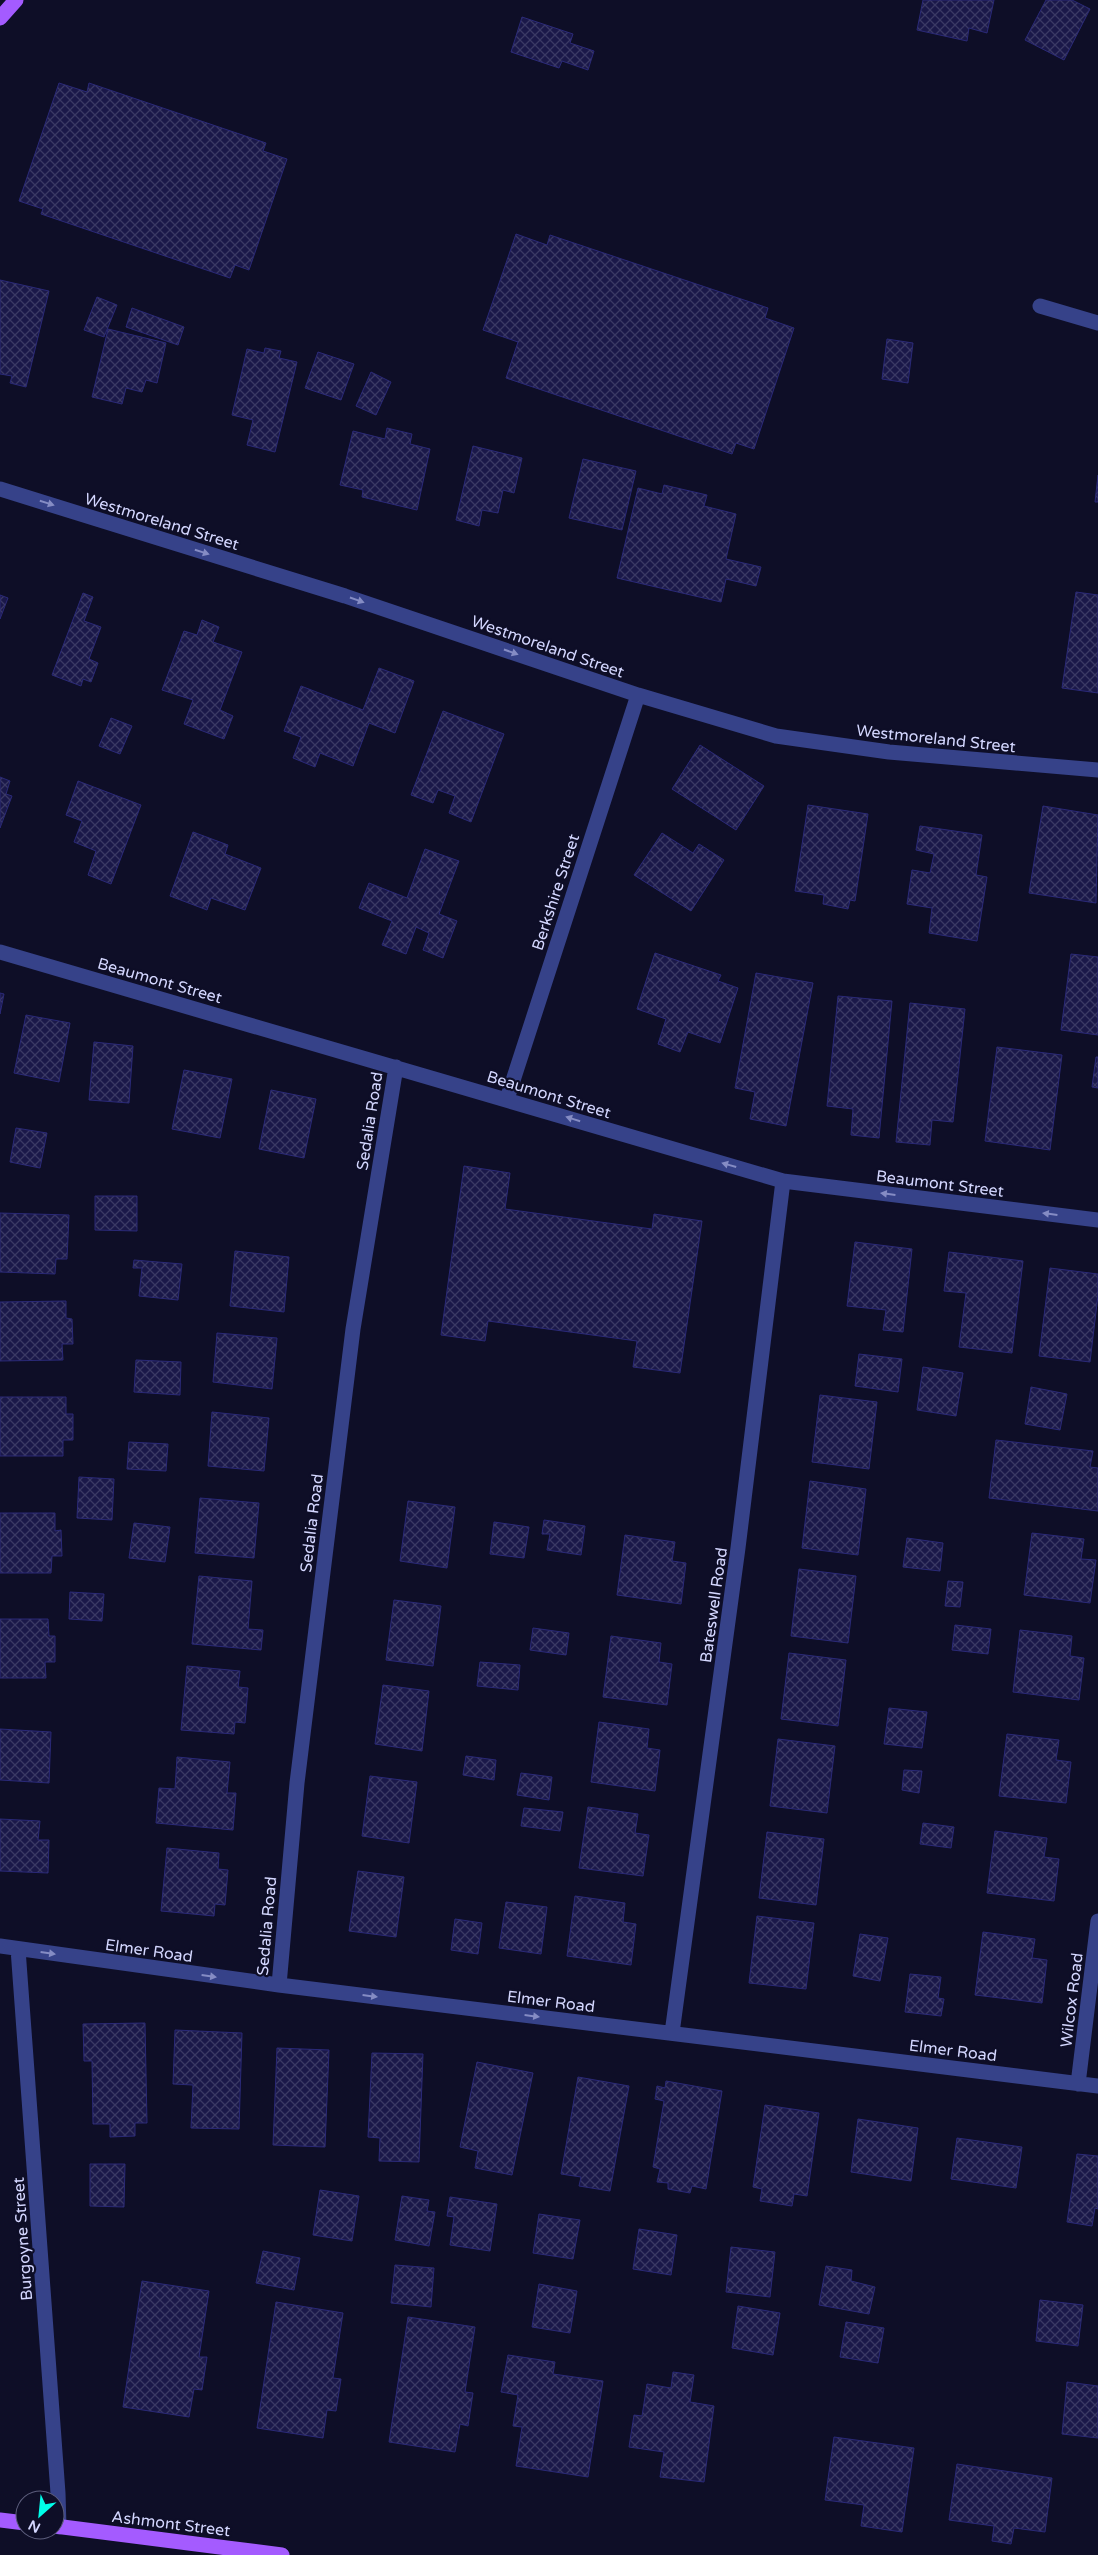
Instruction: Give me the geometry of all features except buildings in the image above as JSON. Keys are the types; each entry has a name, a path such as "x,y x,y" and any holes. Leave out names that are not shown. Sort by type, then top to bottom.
{"main road":[{"path":"1,16 16,0"},
{"path":"0,2520 15,2521"},
{"name":"Ashmont Street","path":"65,2527 282,2555"}],"street":[{"path":"1040,306 1098,323"},
{"name":"Westmoreland Street","path":"0,489 345,596 638,695 776,736 889,752 1098,770"},
{"name":"Berkshire Street","path":"506,1100 638,695"},
{"name":"Beaumont Street","path":"0,952 783,1181 1098,1220"},
{"name":"Sedalia Road","path":"279,1985 297,1783 353,1329 396,1067"},
{"name":"Bateswell Road","path":"672,2033 738,1548 783,1181"},
{"name":"Wilcox Road","path":"1078,2084 1098,1921"},
{"name":"Elmer Road","path":"0,1946 279,1985 1098,2086"},
{"name":"Burgoyne Street","path":"18,1949 46,2321 55,2490"}]}
